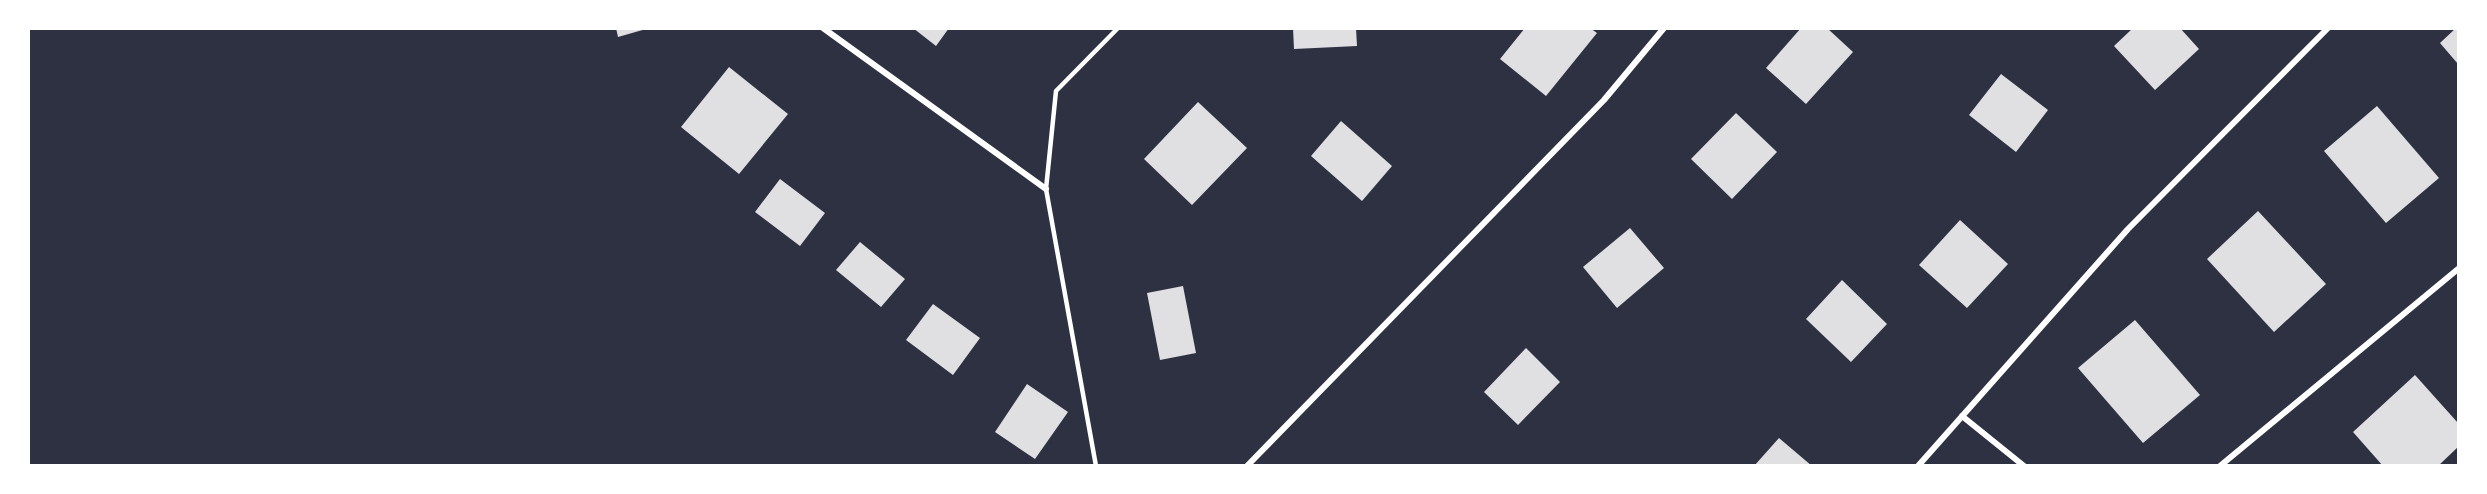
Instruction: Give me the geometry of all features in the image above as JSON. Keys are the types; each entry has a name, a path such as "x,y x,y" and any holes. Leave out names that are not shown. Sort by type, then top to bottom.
{"street":[{"path":"823,28 1046,189"},
{"path":"1247,465 1604,100 1664,28"},
{"path":"1918,465 2128,229 2328,28"},
{"path":"2220,465 2458,269"},
{"path":"1962,416 2024,465"}],"lane":[{"path":"1096,465 1046,189 1056,91 1118,28"}],"building":[{"path":"616,28 646,28 646,29 618,37"},
{"path":"913,28 949,28 936,46"},
{"path":"1293,28 1356,28 1357,46 1294,49"},
{"path":"1525,28 1590,28 1597,33 1546,96 1500,59"},
{"path":"1801,28 1827,28 1853,52 1806,104 1766,68"},
{"path":"2133,28 2180,28 2199,49 2155,90 2114,46"},
{"path":"2458,28 2458,64 2440,43"},
{"path":"729,67 788,114 739,174 681,127"},
{"path":"2001,74 2048,110 2016,152 1969,115"},
{"path":"1198,102 1247,148 1192,205 1144,159"},
{"path":"2377,106 2439,178 2386,223 2324,151"},
{"path":"1736,113 1777,152 1732,199 1691,159"},
{"path":"1341,121 1392,166 1362,201 1311,156"},
{"path":"780,179 825,213 800,246 755,212"},
{"path":"2258,211 2326,284 2274,332 2207,259"},
{"path":"1960,220 2008,264 1967,308 1919,265"},
{"path":"1630,228 1664,268 1617,308 1583,267"},
{"path":"860,242 905,279 881,307 836,270"},
{"path":"1842,280 1887,324 1851,362 1806,319"},
{"path":"1183,286 1196,353 1160,360 1147,293"},
{"path":"933,304 980,338 953,375 906,340"},
{"path":"2135,320 2200,395 2143,443 2078,368"},
{"path":"1526,348 1560,382 1518,425 1484,392"},
{"path":"2415,375 2458,423 2458,447 2438,466 2383,466 2353,432"},
{"path":"1027,384 1068,412 1035,459 995,432"},
{"path":"1779,438 1812,466 1754,466"}]}
